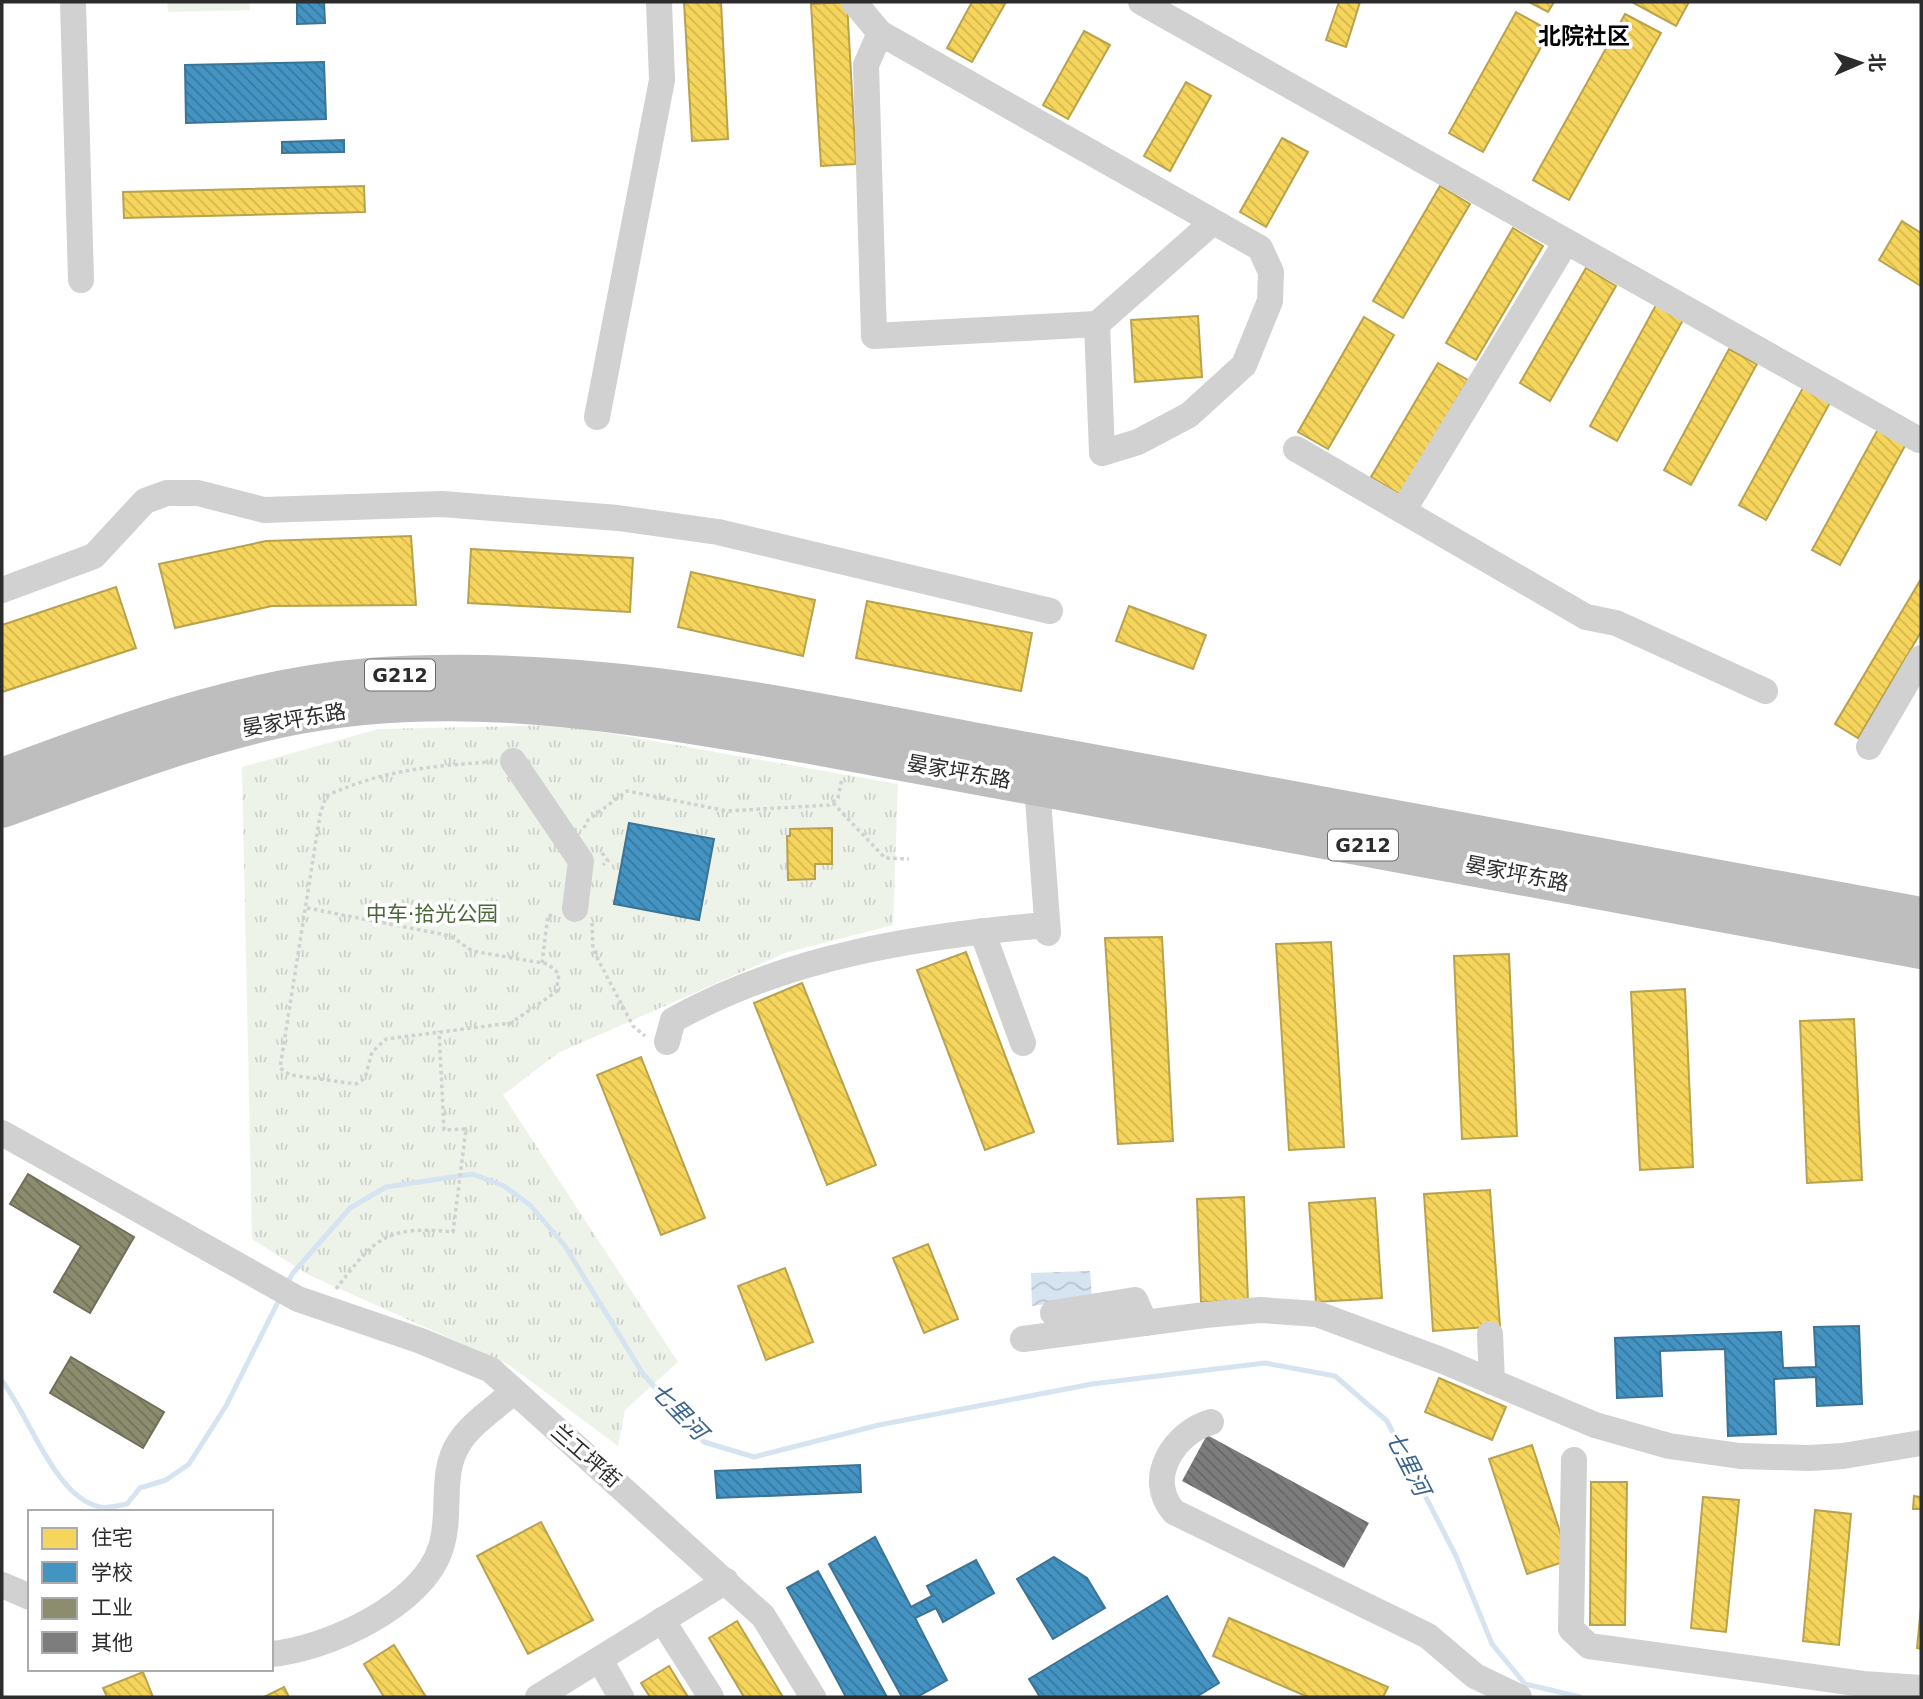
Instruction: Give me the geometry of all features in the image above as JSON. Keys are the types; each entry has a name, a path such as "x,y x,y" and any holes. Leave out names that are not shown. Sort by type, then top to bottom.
{"highway":[{"name":"晏家坪东路","path":"2,809 198,741 278,704 367,677 445,673 531,674 623,683 852,719 1921,916"},
{"name":"晏家坪东路","path":"2,777 190,712 278,704 369,707 529,703 618,713 846,751 1921,950"}],"street":[{"path":"73,2 82,280"},
{"path":"597,417 662,80 659,2"},
{"path":"854,2 880,33 1261,248 1271,272 1270,301 1244,365 1189,415 1138,442 1102,453 1097,324"},
{"path":"1141,2 1919,440"},
{"path":"880,33 866,65 874,336 1097,324 1213,222"},
{"path":"1403,511 1566,242"},
{"path":"1297,449 1586,617 1616,623 1765,691"},
{"path":"2,590 94,556 145,501 167,494 198,493 264,510 442,504 618,518 719,532 1051,611"},
{"path":"1869,747 1921,658"},
{"path":"513,761 590,856 574,915"},
{"path":"667,1042 673,1020 707,1001 817,960 982,930 1047,929 1037,786"},
{"path":"982,930 1023,1043"},
{"name":"兰工坪街","path":"2,1133 247,1267 298,1299 421,1341 491,1370 763,1616 813,1697"},
{"path":"1053,1313 1135,1300 1145,1323"},
{"path":"1023,1339 1260,1310 1317,1314 1595,1425 1656,1443 1707,1452 1809,1458 1843,1456 1921,1443"},
{"path":"1490,1334 1492,1382"},
{"path":"273,1654 291,1652 345,1634 384,1613 418,1585 441,1549 449,1463 460,1441 514,1391"},
{"path":"1211,1422 1190,1430 1168,1455 1163,1487 1174,1511 1427,1636 1475,1676 1519,1697"},
{"path":"1574,1461 1571,1629 1589,1646 1755,1670 1921,1688"},
{"path":"538,1697 726,1581"},
{"path":"2,1585 28,1596"},
{"path":"662,1620 711,1697"},
{"path":"600,1660 621,1697"}],"path":[{"path":"583,830 588,820 627,791 727,811 829,805 838,798 846,751"},
{"path":"307,908 451,936 472,951 542,963 554,968 559,974 559,987 556,992 511,1023 386,1039 372,1052 365,1078 356,1084 282,1072 279,1061 307,908 320,815 326,796 358,781 398,770 513,761"},
{"path":"833,803 885,858 909,859"},
{"path":"590,856 608,861 594,873 590,856"},
{"path":"542,963 548,915 574,915 592,922 593,950 633,1026 642,1035 667,1042"},
{"path":"325,1308 354,1265 371,1247 388,1235 398,1231 453,1232 466,1129 444,1130 439,1031"}],"green space":[{"path":"167,2 249,2 250,10 168,12"},
{"name":"中车·拾光公园","path":"563,725 898,784 893,925 785,953 558,1053 503,1095 678,1362 625,1410 618,1446 509,1365 309,1275 252,1239 242,767 378,729"}],"water":[{"path":"1090,1271 1092,1298 1032,1306 1031,1273"}],"building: 住宅":[{"path":"684,2 721,2 728,139 692,141"},
{"path":"847,2 856,164 821,166 811,4"},
{"path":"972,2 1006,2 972,62 947,48"},
{"path":"1339,2 1360,2 1346,47 1326,40"},
{"path":"1529,2 1554,2 1548,12"},
{"path":"1632,2 1689,2 1676,26"},
{"path":"1516,12 1550,31 1483,152 1449,133"},
{"path":"1625,14 1661,33 1569,200 1533,180"},
{"path":"1084,31 1110,45 1068,119 1043,105"},
{"path":"1186,82 1211,96 1170,171 1144,156"},
{"path":"1282,138 1308,152 1266,227 1240,212"},
{"path":"364,186 365,212 124,218 123,192"},
{"path":"1440,186 1470,204 1403,318 1373,301"},
{"path":"1902,221 1921,233 1921,286 1879,260"},
{"path":"1513,228 1543,246 1476,360 1446,343"},
{"path":"1586,268 1616,286 1550,401 1520,383"},
{"path":"1656,305 1683,320 1617,441 1590,426"},
{"path":"1198,316 1202,377 1135,382 1131,320"},
{"path":"1364,317 1394,335 1328,449 1298,432"},
{"path":"1729,349 1757,364 1691,485 1664,470"},
{"path":"1438,363 1468,380 1401,495 1371,477"},
{"path":"1805,384 1832,399 1766,520 1739,505"},
{"path":"1878,429 1906,444 1840,565 1812,550"},
{"path":"411,536 416,605 272,606 175,628 159,564 266,541"},
{"path":"471,549 633,558 630,612 468,603"},
{"path":"691,572 815,600 803,656 678,627"},
{"path":"1921,579 1921,632 1858,738 1835,724"},
{"path":"116,587 136,648 2,692 2,625"},
{"path":"867,601 1032,633 1021,691 856,658"},
{"path":"1129,606 1206,635 1193,669 1116,641"},
{"path":"832,828 832,864 815,864 815,879 788,880 787,836 790,836 790,829"},
{"path":"1162,937 1173,1141 1118,1144 1105,938"},
{"path":"1331,942 1344,1147 1289,1150 1276,944"},
{"path":"966,952 1034,1132 985,1150 917,970"},
{"path":"1509,954 1517,1136 1462,1139 1454,956"},
{"path":"802,983 876,1165 827,1185 754,1003"},
{"path":"1685,989 1693,1167 1640,1170 1631,992"},
{"path":"1854,1019 1862,1180 1807,1183 1800,1021"},
{"path":"641,1057 705,1218 661,1235 597,1075"},
{"path":"1490,1190 1500,1326 1433,1331 1424,1194"},
{"path":"1244,1197 1248,1301 1201,1302 1197,1199"},
{"path":"1375,1198 1382,1298 1316,1302 1309,1203"},
{"path":"928,1244 958,1319 924,1333 893,1258"},
{"path":"785,1268 813,1342 766,1360 738,1286"},
{"path":"1439,1378 1506,1407 1492,1440 1425,1412"},
{"path":"1532,1445 1569,1560 1527,1574 1489,1459"},
{"path":"1591,1482 1627,1482 1625,1625 1590,1625"},
{"path":"1914,1496 1921,1497 1921,1509 1913,1509"},
{"path":"1703,1497 1739,1500 1726,1632 1691,1628"},
{"path":"1815,1510 1851,1514 1839,1645 1803,1641"},
{"path":"541,1522 593,1620 528,1654 477,1556"},
{"path":"1921,1607 1921,1649 1917,1648"},
{"path":"1229,1618 1388,1687 1383,1697 1308,1697 1213,1656"},
{"path":"737,1621 783,1697 744,1697 709,1638"},
{"path":"394,1645 426,1697 384,1697 364,1664"},
{"path":"669,1666 688,1697 650,1697 641,1683"},
{"path":"143,1672 153,1697 107,1697 103,1688"},
{"path":"284,1687 289,1697 264,1697"}],"building: 学校":[{"path":"297,2 324,2 325,23 297,24"},
{"path":"324,62 326,119 186,123 185,65"},
{"path":"344,140 344,152 282,153 282,142"},
{"path":"629,823 714,839 699,920 614,904"},
{"path":"1859,1326 1862,1404 1817,1406 1816,1377 1774,1379 1776,1434 1728,1436 1725,1349 1660,1351 1662,1396 1617,1398 1615,1338 1781,1332 1783,1368 1816,1367 1814,1327"},
{"path":"860,1465 861,1492 717,1498 715,1471"},
{"path":"875,1537 911,1607 932,1596 927,1586 976,1560 994,1593 943,1622 936,1608 915,1618 947,1680 917,1697 902,1697 829,1564"},
{"path":"1054,1557 1087,1578 1105,1608 1053,1639 1017,1579"},
{"path":"818,1571 887,1697 846,1697 787,1588"},
{"path":"1167,1596 1219,1683 1196,1697 1040,1697 1029,1679"}],"building: 工业":[{"path":"28,1174 134,1237 90,1313 54,1292 81,1246 10,1204"},
{"path":"71,1357 164,1412 143,1448 50,1393"}],"building: 其他":[{"path":"1207,1435 1369,1523 1344,1568 1182,1481"}],"waterway":[{"name":"七里河","path":"287,1283 350,1208 386,1187 473,1174 504,1186 530,1205 565,1246 643,1374 704,1442 754,1457 879,1425 1092,1384 1265,1363 1335,1376 1387,1421 1456,1556 1492,1644 1525,1684 1580,1697"},
{"name":"七里河","path":"2,1381 56,1472 70,1488 84,1500 100,1507 127,1504 140,1488 166,1480 189,1464 226,1406 280,1298"}],"district":[{"name":"北院社区","path":"1584,36"}]}
